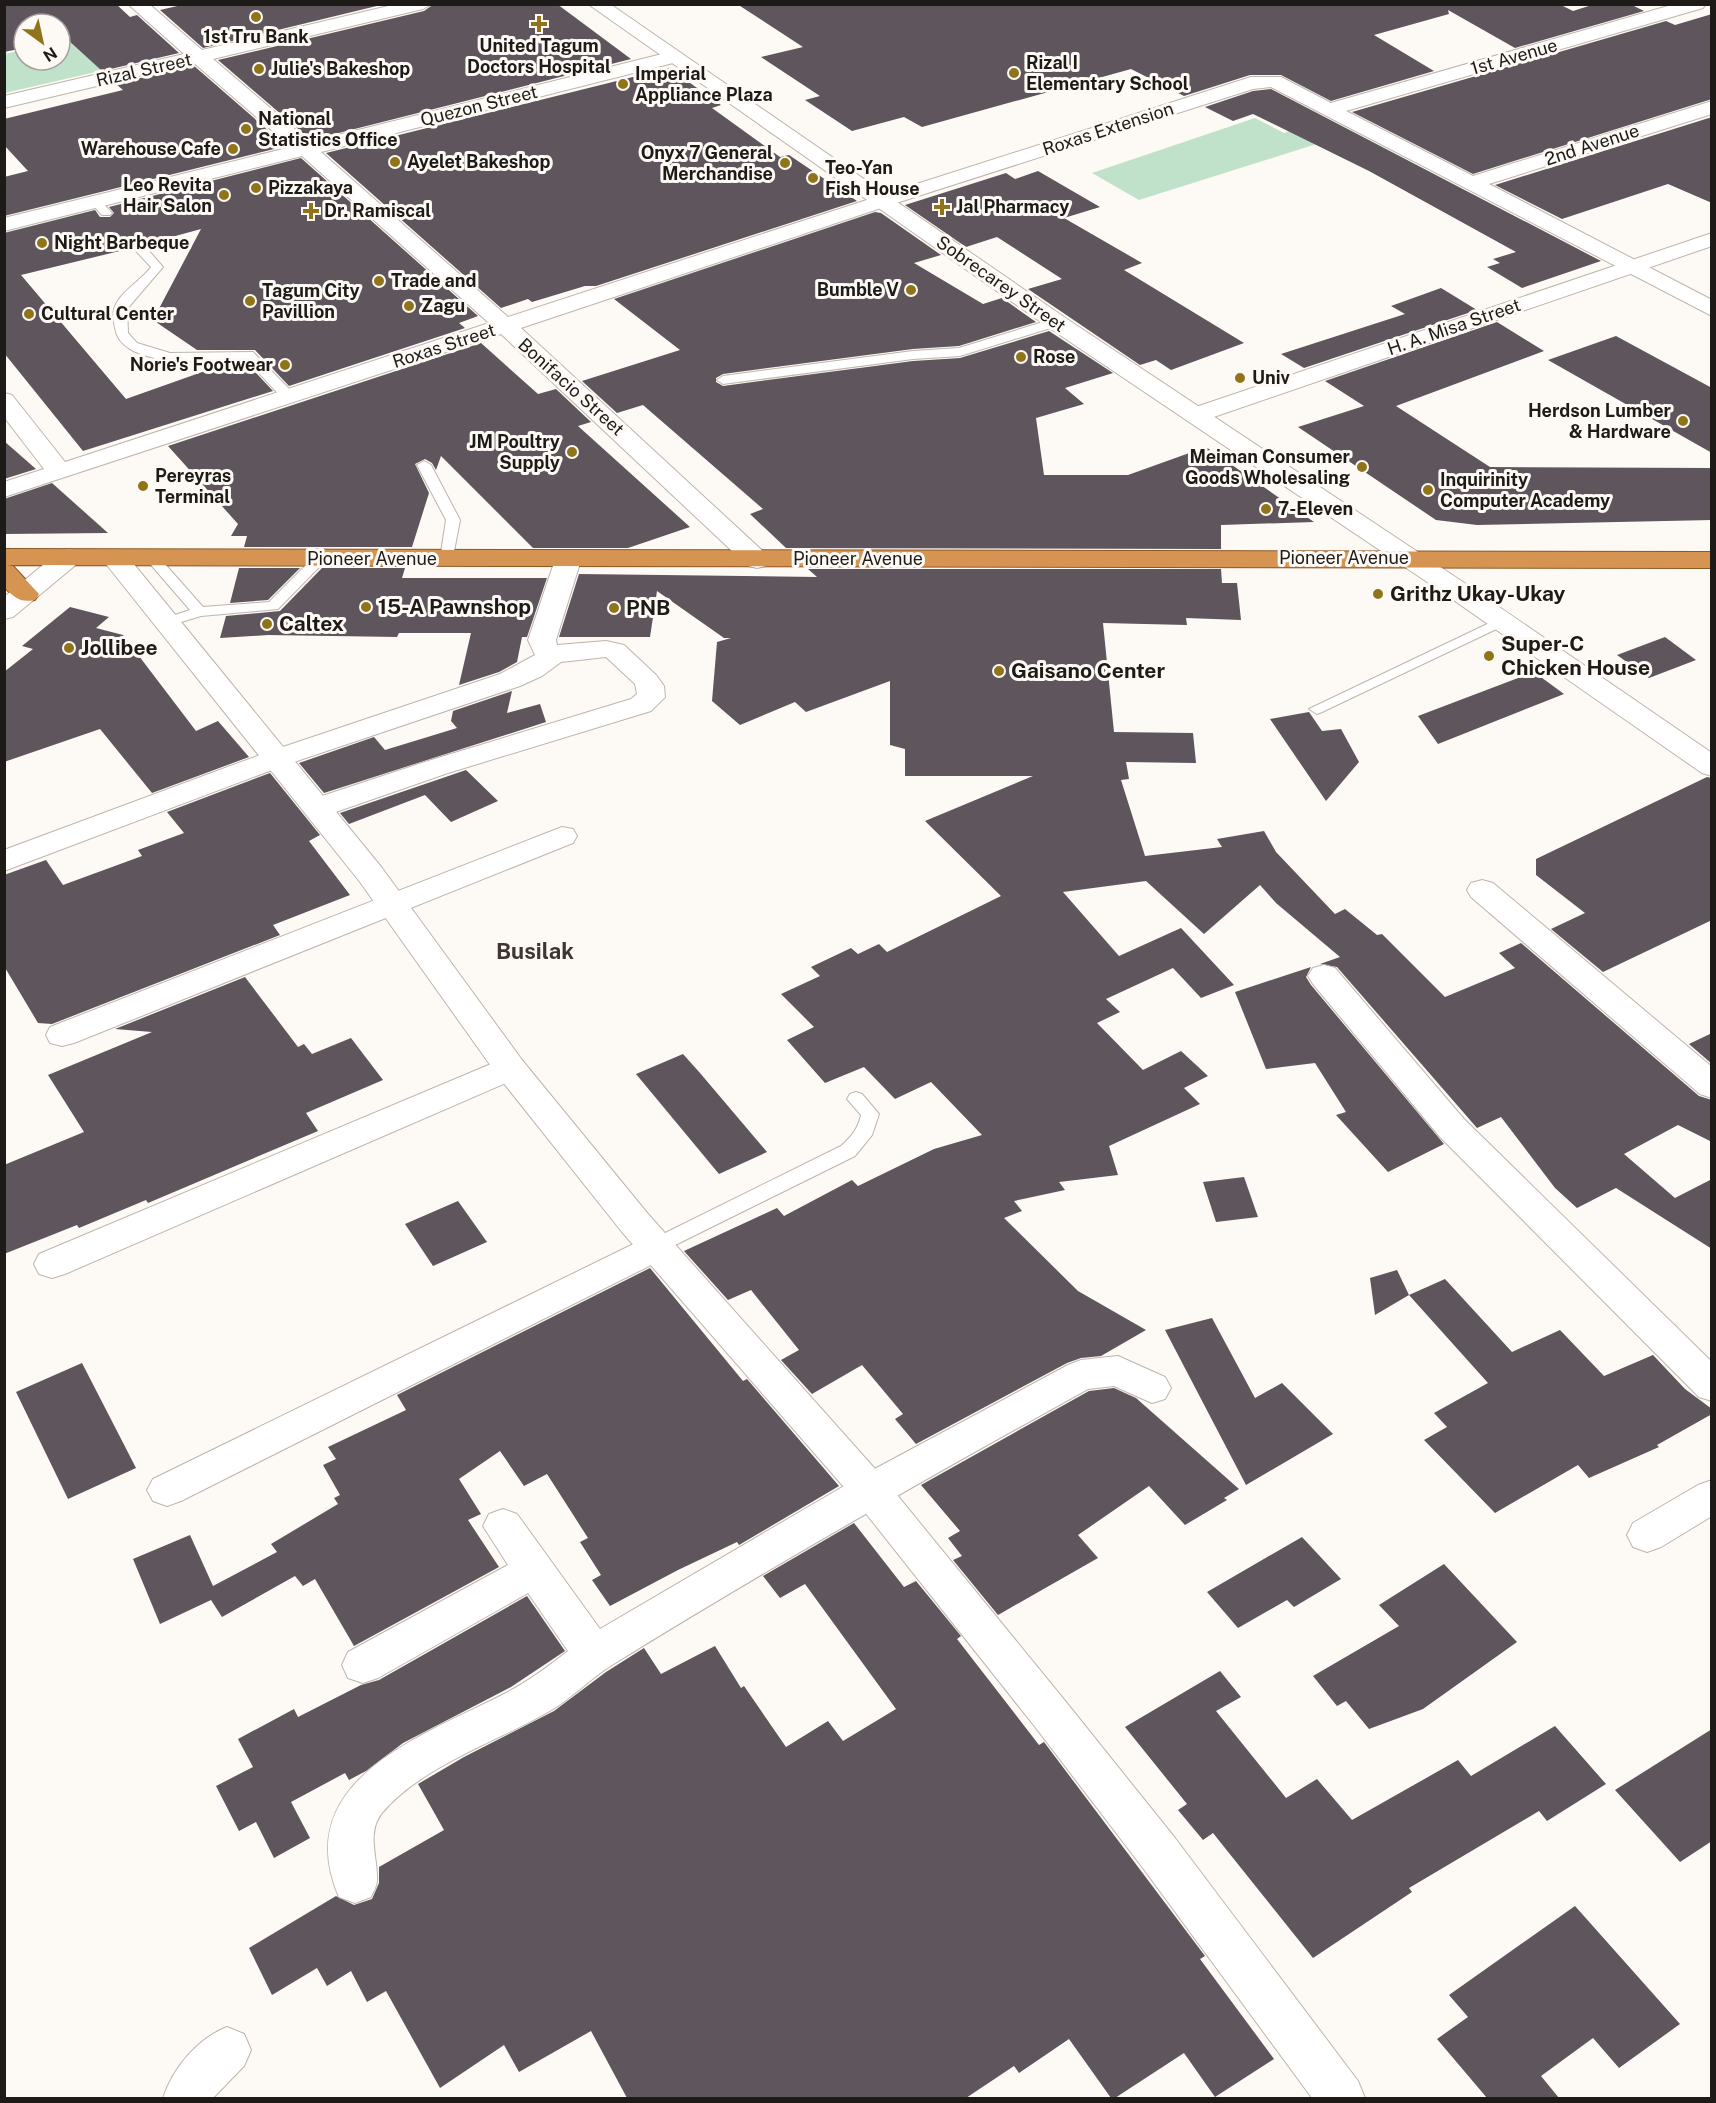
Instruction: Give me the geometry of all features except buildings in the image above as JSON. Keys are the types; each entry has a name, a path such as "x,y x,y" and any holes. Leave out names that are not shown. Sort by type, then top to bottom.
{"highway":[{"name":"Pioneer Avenue","path":"4,557 568,560 1409,558 1712,560"},
{"path":"4,572 26,594"}],"street":[{"name":"Bonifacio Street","path":"137,4 306,149 567,381 757,560"},
{"name":"Rizal Street","path":"4,102 423,4"},
{"name":"Sobrecarey Street","path":"597,4 1056,322 1502,621 1712,767"},
{"name":"1st Avenue","path":"1330,109 1697,4"},
{"name":"Quezon Street","path":"4,225 101,207 306,149 674,57"},
{"name":"Roxas Extension","path":"883,201 1258,82 1283,84 1712,309"},
{"name":"2nd Avenue","path":"1472,183 1712,107"},
{"name":"Roxas Street","path":"4,490 883,201"},
{"name":"H. A. Misa Street","path":"1196,415 1712,239"},
{"path":"4,400 60,472"},
{"path":"4,611 69,557"},
{"path":"115,558 183,617 278,758 392,903 510,1068 656,1246 870,1490 1159,1853 1341,2098"},
{"path":"317,808 438,767 641,705 651,697 652,689 647,681 621,655 603,650 556,653 546,651 542,640 568,560"},
{"path":"4,861 278,758 510,680 532,670 556,653"},
{"path":"62,1035 562,836"},
{"path":"1482,890 1712,1086"},
{"path":"1324,976 1452,1128 1712,1386"},
{"path":"52,1264 510,1068"},
{"path":"166,1490 656,1246"},
{"path":"355,1882 351,1843 355,1817 370,1795 405,1768 538,1696 577,1669 594,1653 870,1490 1081,1375 1118,1371 1152,1388"},
{"path":"1647,1535 1712,1496"},
{"path":"503,1526 594,1653"},
{"path":"363,1665 534,1570"},
{"path":"187,2098 196,2082 227,2050"}],"lane":[{"path":"138,246 157,267 124,302 118,317 121,333 136,351 176,357 249,356 290,397"},
{"path":"723,381 960,352 1056,322"},
{"path":"424,465 453,520 447,559"},
{"path":"152,558 183,617 273,606 320,559"},
{"path":"1317,709 1502,621"},
{"path":"656,1246 848,1151 863,1137 870,1114 856,1099"}],"green space":[{"path":"127,27 160,57 5,93 4,54 12,52 12,72 72,72 72,39"},
{"path":"1255,118 1284,133 1320,121 1348,134 1139,200 1092,173"}],"place":[{"name":"1st Tru Bank","path":"256,17"},
{"name":"United Tagum Doctors Hospital","path":"539,24"},
{"name":"Julie's Bakeshop","path":"259,69"},
{"name":"Rizal I Elementary School","path":"1014,73"},
{"name":"Imperial Appliance Plaza","path":"623,84"},
{"name":"National Statistics Office","path":"246,129"},
{"name":"Warehouse Cafe","path":"233,149"},
{"name":"Ayelet Bakeshop","path":"395,162"},
{"name":"Onyx 7 General Merchandise","path":"785,163"},
{"name":"Teo-Yan Fish House","path":"813,178"},
{"name":"Pizzakaya","path":"256,188"},
{"name":"Leo Revita Hair Salon","path":"224,195"},
{"name":"Jal Pharmacy","path":"942,207"},
{"name":"Dr. Ramiscal","path":"311,211"},
{"name":"Night Barbeque","path":"42,243"},
{"name":"Trade and","path":"379,281"},
{"name":"Bumble V","path":"911,290"},
{"name":"Tagum City Pavillion","path":"250,301"},
{"name":"Zagu","path":"409,306"},
{"name":"Cultural Center","path":"29,314"},
{"name":"Rose","path":"1021,357"},
{"name":"Norie's Footwear","path":"285,365"},
{"name":"Univ","path":"1240,378"},
{"name":"Herdson Lumber & Hardware","path":"1683,421"},
{"name":"JM Poultry Supply","path":"572,452"},
{"name":"Meiman Consumer Goods Wholesaling","path":"1362,467"},
{"name":"Pereyras Terminal","path":"143,486"},
{"name":"Inquirinity Computer Academy","path":"1428,490"},
{"name":"7-Eleven","path":"1266,509"},
{"name":"Grithz Ukay-Ukay","path":"1378,594"},
{"name":"15-A Pawnshop","path":"366,607"},
{"name":"PNB","path":"614,608"},
{"name":"Caltex","path":"267,624"},
{"name":"Jollibee","path":"69,648"},
{"name":"Super-C Chicken House","path":"1489,656"},
{"name":"Gaisano Center","path":"999,671"}],"district":[{"name":"Busilak","path":"535,951"}]}
